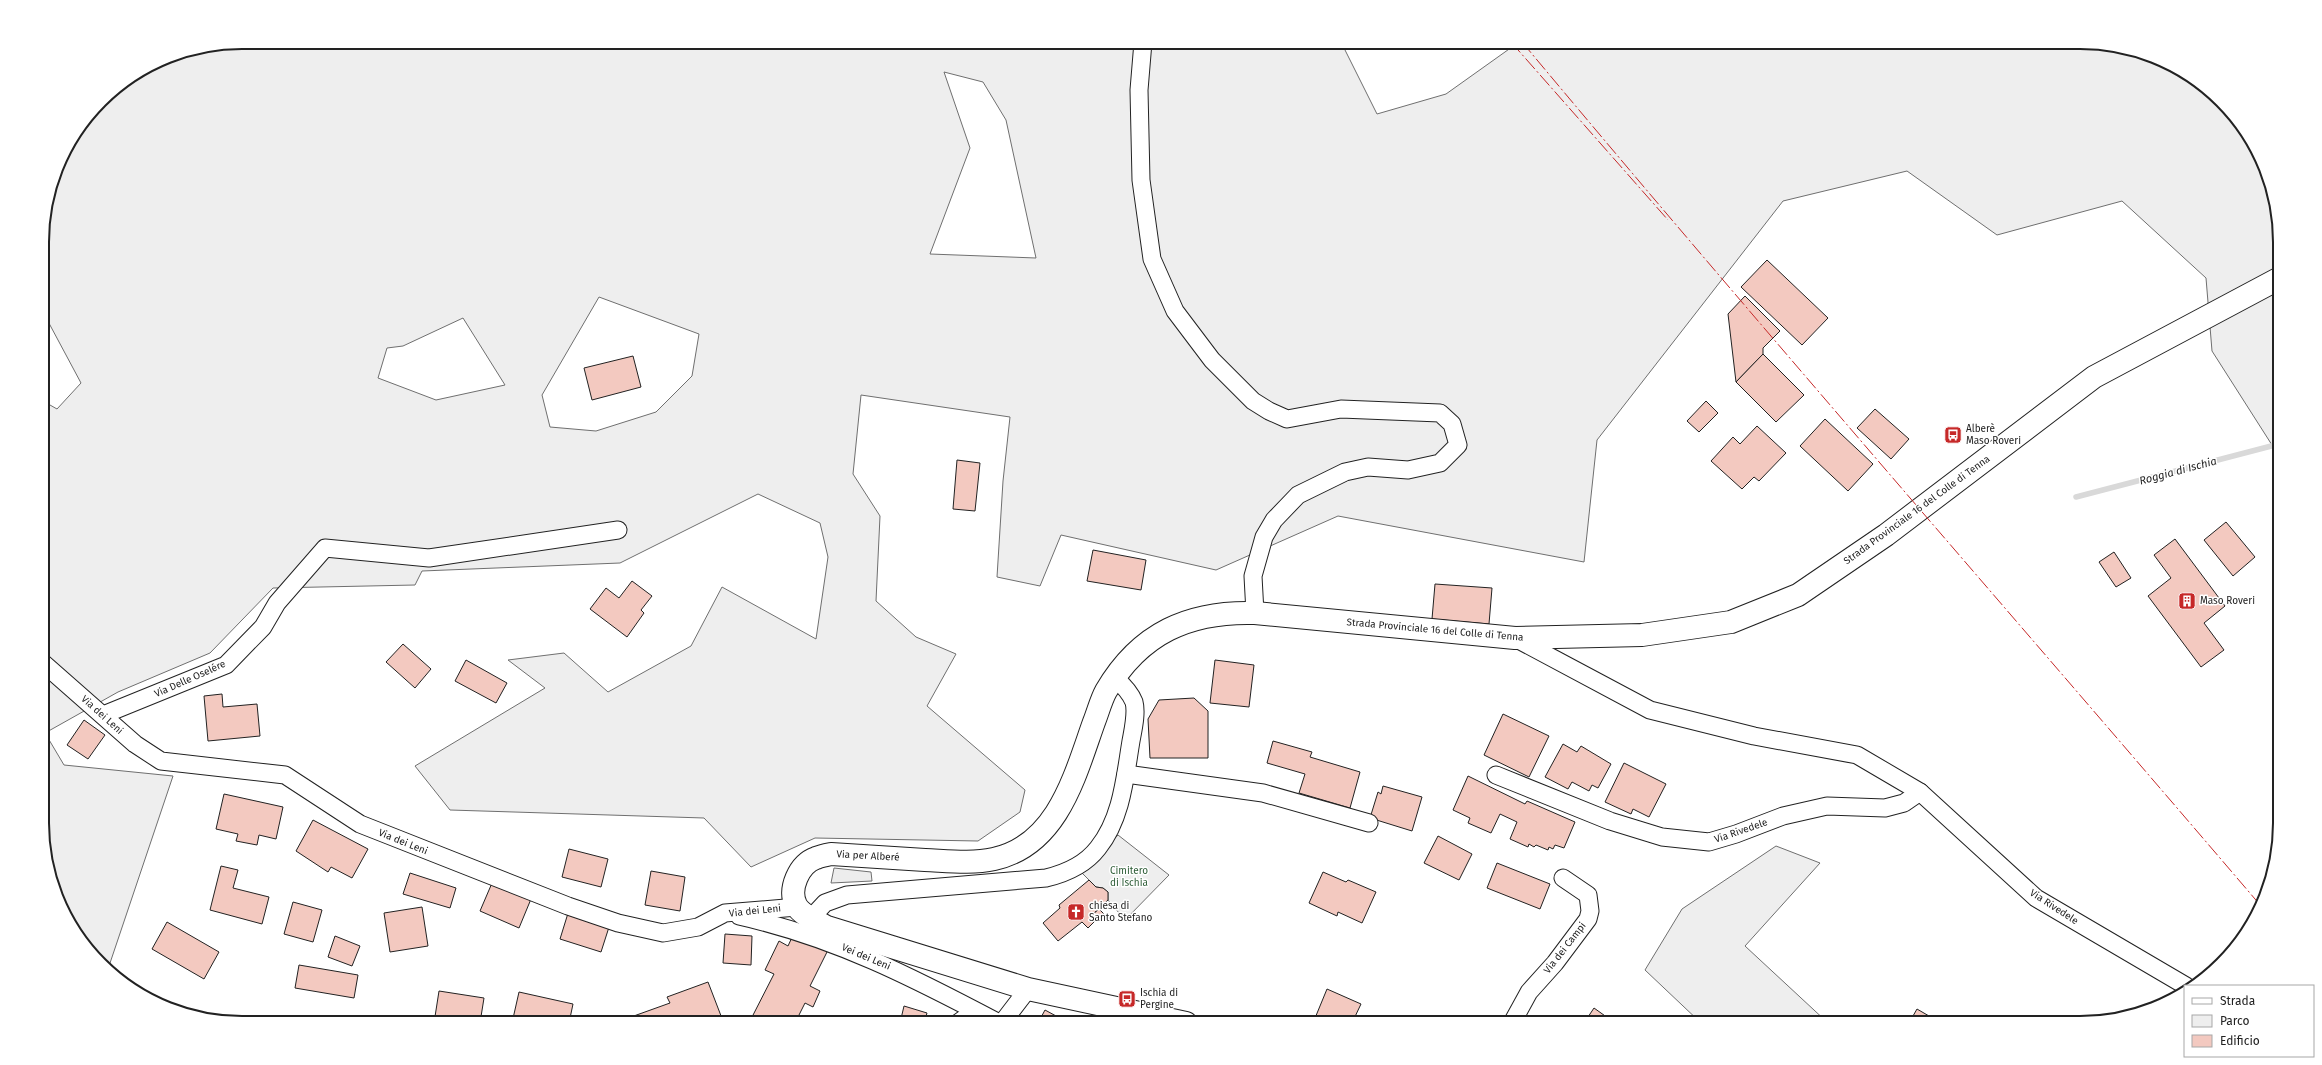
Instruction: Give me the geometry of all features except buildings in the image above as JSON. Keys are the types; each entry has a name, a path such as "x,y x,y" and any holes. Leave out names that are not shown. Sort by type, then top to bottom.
{"street":[{"path":"1142,49 1139,90 1140,180 1152,259 1175,311 1212,360 1253,401 1269,411 1287,419 1341,409 1440,413 1452,424 1458,445 1440,463 1408,470 1368,467 1345,472 1298,496 1274,520 1264,537 1253,576 1255,613"},
{"name":"Strada Provinciale 16 del Colle di Tenna","path":"1234,612 1515,638 1642,635 1732,622 1798,595 1886,535 2094,377 2273,282"},
{"name":"Via Delle Oselére","path":"103,715 226,665 263,627 277,603 325,548 429,558 618,530"},
{"name":"Via per Alberé","path":"804,912 794,894 796,879 804,866 815,858 832,854 968,862 995,859 1032,840 1053,820 1068,794 1106,692 1115,678 1137,651 1165,630 1183,622 1234,612"},
{"name":"Via Rivedele","path":"1515,638 1650,710 1754,736 1858,755 1920,792 2036,898 2184,985"},
{"name":"Via dei Leni","path":"49,668 135,744 161,761 285,775 360,824 554,900 618,922 663,933 698,927 725,913 804,912"},
{"path":"804,912 847,895 1046,878 1067,873 1084,862 1098,849 1109,830 1117,811 1126,774 1133,728 1134,703 1127,689 1115,678"},
{"path":"1126,774 1263,793 1368,823"},
{"name":"Via Rivedele","path":"1496,775 1610,821 1655,835 1709,842 1736,834 1783,816 1827,806 1885,808 1904,803 1920,792"},
{"name":"Via dei Campi","path":"1516,1016 1529,992 1555,963 1588,919 1590,911 1588,896 1563,878"},
{"path":"804,912 828,926 1028,989 1153,1016"},
{"name":"Vei dei Leni","path":"725,913 768,923 855,952 908,975 987,1016"},
{"path":"1006,1016 1028,989"}],"green space":[{"path":"230,49 1344,49 1377,114 1446,94 1509,49 2092,49 2142,59 2165,69 2197,89 2225,115 2247,146 2258,168 2266,192 2273,230 2273,447 2212,351 2206,278 2122,201 1997,235 1907,171 1783,201 1597,440 1584,562 1338,516 1216,570 1061,535 1040,586 997,577 1003,481 1010,417 861,395 853,474 880,516 876,601 916,637 956,654 927,706 1025,790 1020,812 978,841 815,838 751,867 704,818 450,810 415,766 545,688 508,660 564,653 608,692 691,646 722,587 816,639 828,557 820,523 758,494 620,563 422,571 415,585 273,588 210,653 118,692 49,731 49,404 57,409 81,383 49,323 49,230 56,192 64,168 75,146 89,125 115,97 125,89 157,69 180,59","holes":["944,72 983,82 1006,120 1036,258 930,254 970,148","599,297 699,334 692,376 656,412 596,431 550,427 542,395","463,318 505,385 436,400 378,378 387,348 403,346"]},
{"path":"49,740 64,765 173,776 110,963 97,950 82,930 69,908 59,885 49,835"},
{"name":"Cimitero di Ischia","path":"1118,835 1169,875 1125,920 1108,900 1108,892 1103,888 1096,887 1082,873"},
{"path":"1776,846 1820,863 1745,946 1820,1016 1694,1016 1645,970 1682,909"}],"shaded area":[{"path":"834,868 871,872 872,881 831,883"}],"waterway":[{"name":"Roggia di Ischia","path":"2076,497 2273,446"}],"power":[{"path":"1517,49 1668,220"},
{"path":"1528,49 1613,151 2256,901"}],"place":[{"name":"Alberè Maso Roveri","path":"1953,435"},
{"name":"Maso Roveri","path":"2187,601"},
{"name":"chiesa di Santo Stefano","path":"1076,912"},
{"name":"Ischia di Pergine","path":"1127,999"}]}
